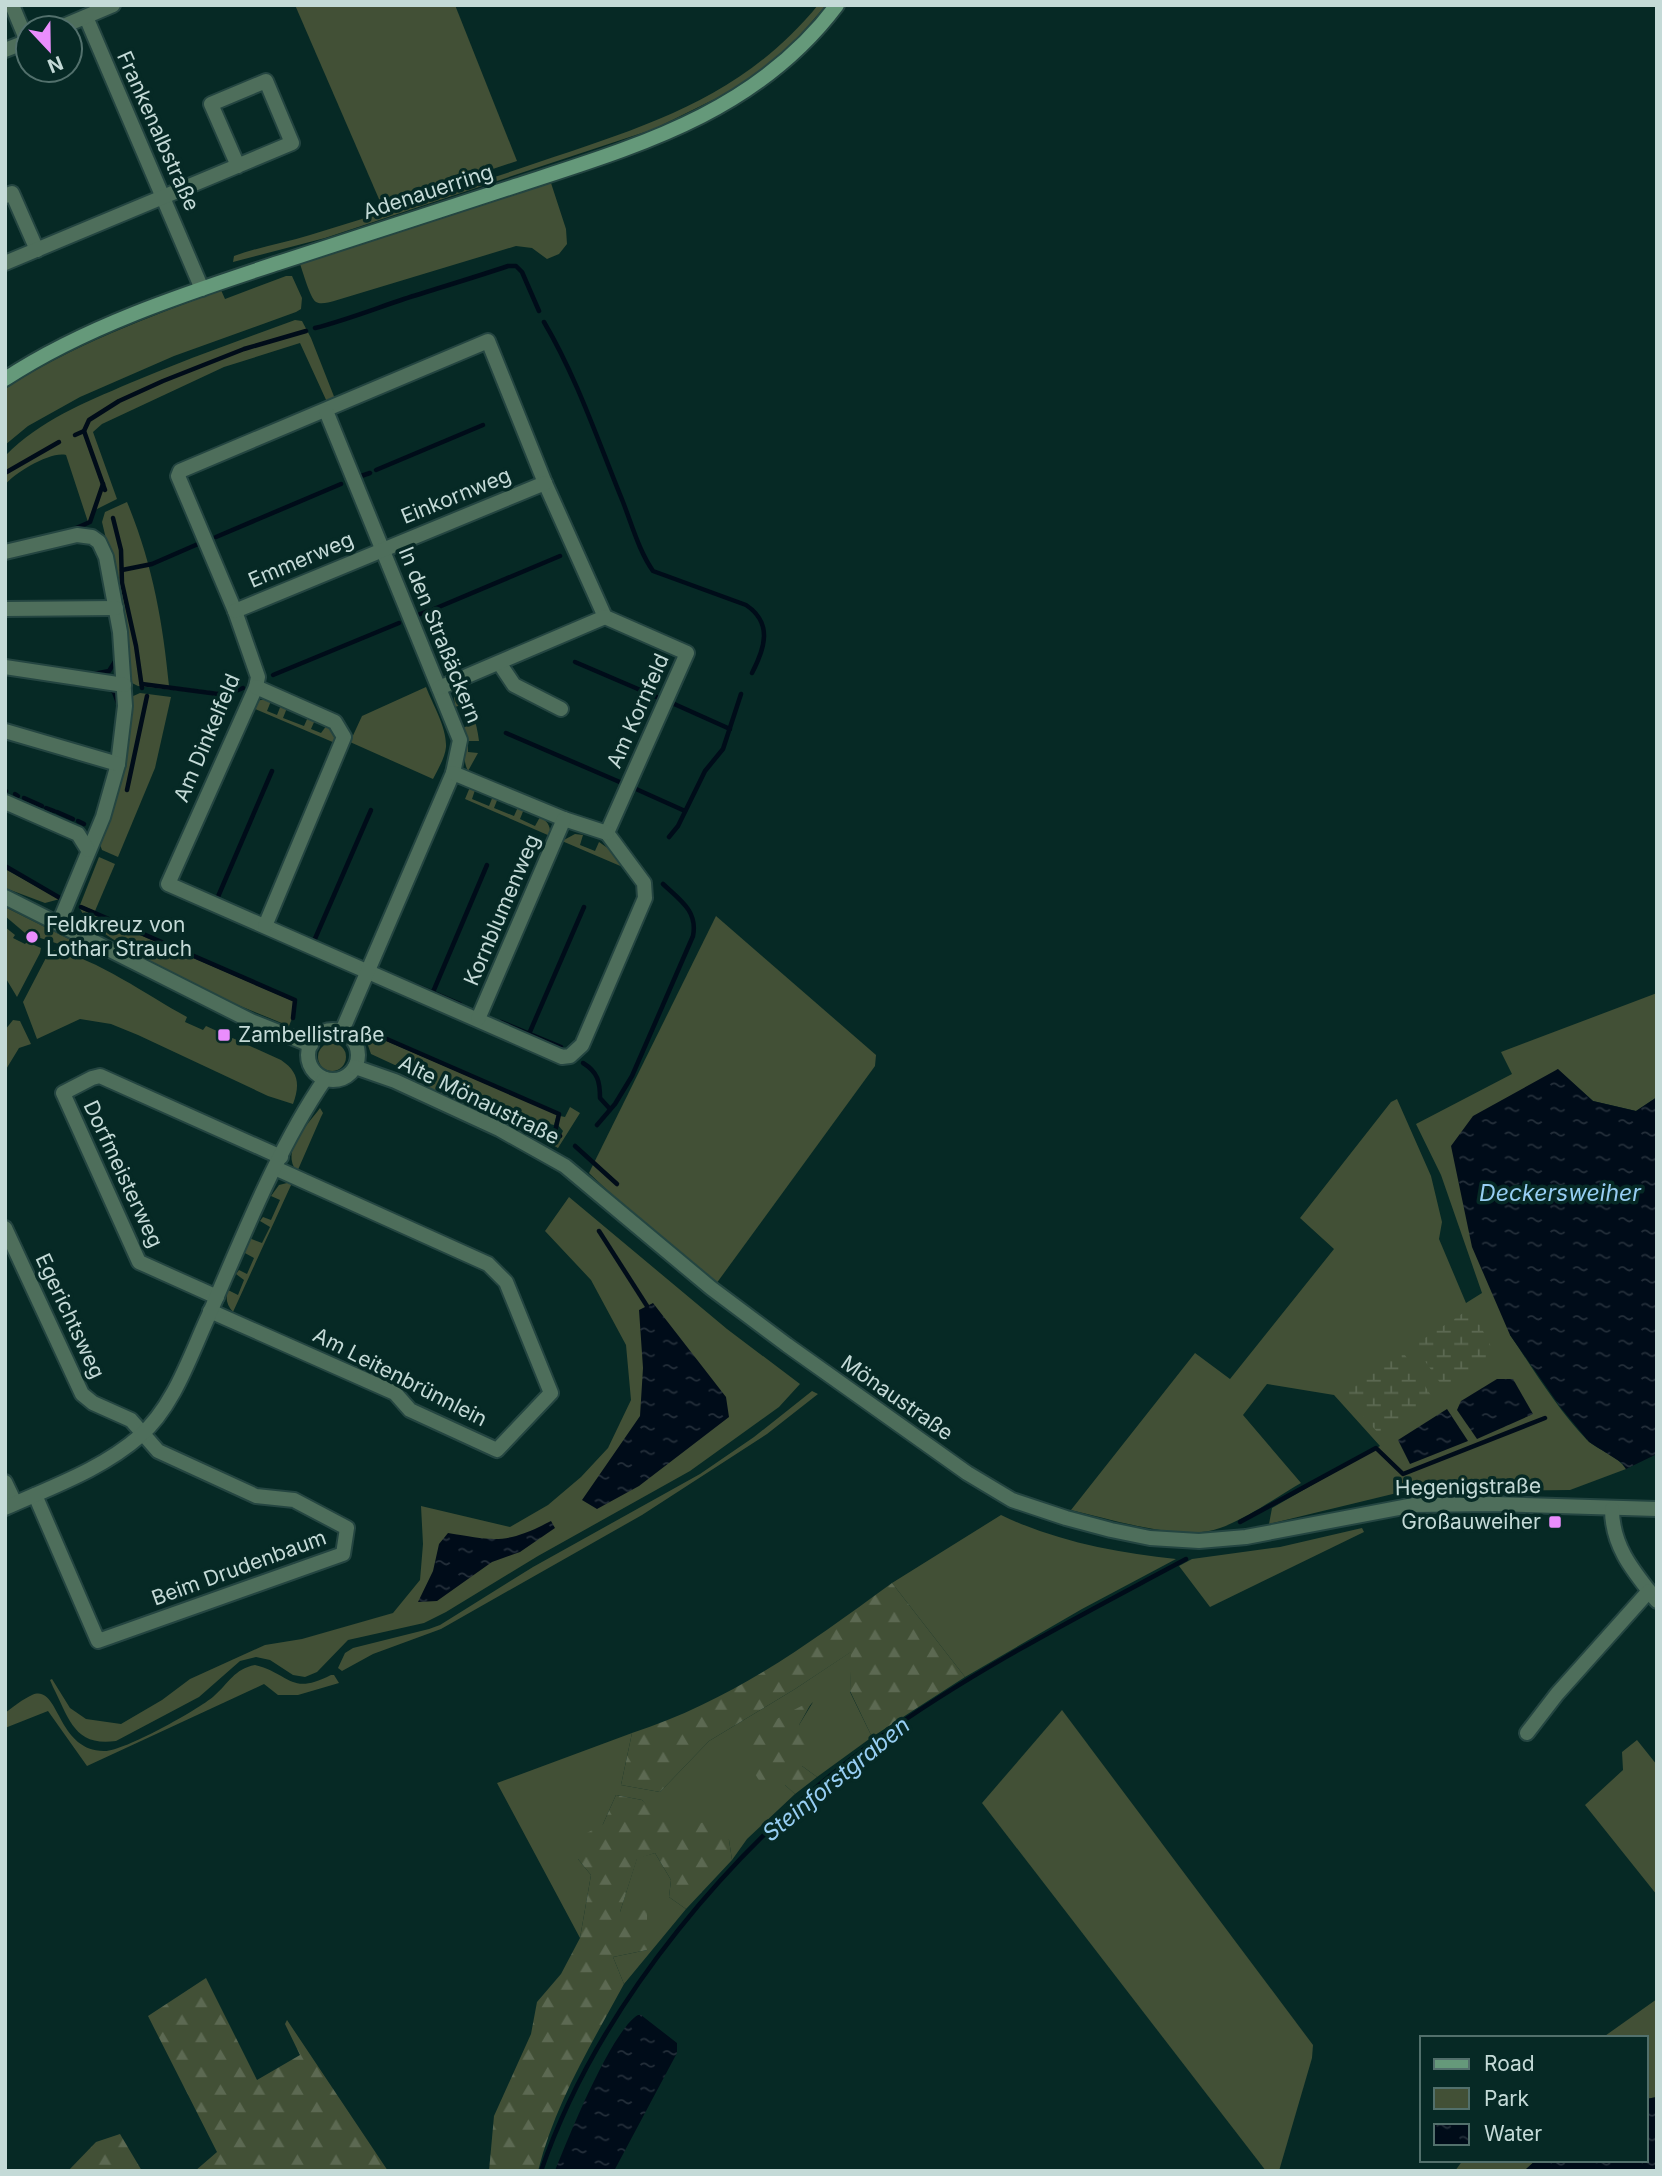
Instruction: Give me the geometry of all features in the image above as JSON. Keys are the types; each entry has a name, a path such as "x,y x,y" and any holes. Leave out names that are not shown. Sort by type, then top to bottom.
{"main road":[{"name":"Adenauerring","path":"5,379 83,338 202,289 614,154 686,125 762,81 801,48 837,5"}],"street":[{"path":"92,11 113,5"},
{"name":"Frankenalbstraße","path":"92,11 202,289"},
{"path":"5,263 164,197 292,143 266,81 211,104 237,166"},
{"path":"5,195 12,193 37,250"},
{"path":"326,411 488,341 545,483 605,617 439,688"},
{"name":"In den Straßäckern","path":"326,411 460,740 453,773 342,1031"},
{"name":"Am Dinkelfeld","path":"326,411 180,471 178,476 256,667 256,687 168,884 368,973"},
{"name":"Einkornweg","path":"382,549 545,483"},
{"path":"5,552 77,535 92,537 99,542 106,557 123,653 124,730 118,764 103,817 59,923"},
{"name":"Emmerweg","path":"235,611 382,549"},
{"path":"5,609 116,608"},
{"name":"Am Kornfeld","path":"605,617 687,653 607,833"},
{"path":"500,664 514,685 561,709"},
{"path":"5,667 124,685"},
{"path":"256,687 335,722 344,737 265,926"},
{"path":"5,731 118,764"},
{"name":"Kornblumenweg","path":"453,773 564,819 607,833"},
{"path":"5,802 78,834 88,850"},
{"name":"Kornblumenweg","path":"478,1018 564,819"},
{"path":"368,973 478,1018 562,1057 570,1056 582,1045 646,891 644,883 607,833"},
{"path":"5,897 251,1021 310,1045"},
{"path":"342,1031 356,1045 358,1055 355,1067 345,1077 325,1080 310,1066 310,1045 321,1034 342,1031"},
{"name":"Alte Mönaustraße","path":"355,1067 394,1081 499,1129 565,1166 611,1205"},
{"name":"Dorfmeisterweg","path":"213,1304 139,1262 62,1093 100,1076 278,1163"},
{"path":"5,1482 10,1506 108,1459 142,1434 164,1406 278,1163 325,1080"},
{"name":"Am Leitenbrünnlein","path":"213,1304 395,1393 410,1410 497,1450 551,1393 506,1282 488,1264 278,1163"},
{"name":"Mönaustraße","path":"611,1205 711,1288 787,1345 967,1474 1012,1500 1111,1530 1150,1538 1199,1541"},
{"name":"Egerichtsweg","path":"5,1228 82,1394 93,1403 131,1420 142,1434"},
{"name":"Beim Drudenbaum","path":"35,1495 98,1641 343,1554 347,1528 294,1500 256,1496 161,1453 142,1434"},
{"name":"Hegenigstraße","path":"1199,1541 1246,1537 1414,1505 1494,1504 1657,1509"},
{"path":"1527,1733 1557,1694 1653,1596 1618,1547 1612,1509"}],"green space":[{"path":"295,5 455,5 517,161 382,206"},
{"path":"818,5 826,5 796,40 766,67 731,91 654,129 325,238 233,262 234,256 454,190 655,121 725,86 758,63 789,37"},
{"path":"551,183 566,229 567,244 559,254 547,259 532,248 516,246 334,301 318,303 311,296 300,264"},
{"path":"292,276 302,298 301,309 174,356 80,397 28,426 5,445 5,389 30,373 110,334 221,290 225,299"},
{"path":"295,320 302,321 311,338 335,399 327,402 300,343 224,367 102,424 93,432 117,499 93,511 88,522 66,455 51,456 33,464 5,485 5,456 48,422 95,398 150,375"},
{"path":"127,502 155,592 169,686 226,693 227,696 138,686 132,683 115,577 102,522 105,512"},
{"path":"426,687 446,740 444,755 433,779 350,742 362,716"},
{"path":"457,689 472,713 479,741 468,741 468,752 478,753 468,771 463,728 473,723 464,704 455,707 454,696"},
{"path":"140,693 171,697 155,768 118,857 102,850 99,842 131,697"},
{"path":"256,701 271,701 267,711 277,715 281,705 287,708 283,718 304,726 308,717 315,720 311,729 321,733 327,725 334,733 335,743 253,708"},
{"path":"470,787 475,790 472,799 489,806 493,796 498,798 494,808 514,816 518,807 524,809 520,819 535,826 540,817 548,825 550,836 465,799"},
{"path":"575,834 583,835 580,845 595,851 599,842 612,851 625,868 562,841"},
{"path":"99,857 115,864 95,911 80,905"},
{"path":"5,869 60,899 45,903 5,888"},
{"path":"5,907 79,944 77,948 25,933 5,916"},
{"path":"80,909 293,1001 293,1016 289,1026 228,1001 143,959 99,930 103,923 85,917"},
{"path":"716,916 876,1055 875,1066 716,1284 655,1235 589,1173"},
{"path":"5,927 15,935 13,938 41,948 17,997 5,977"},
{"path":"54,950 87,961 122,979 187,1017 185,1022 203,1030 206,1026 281,1060 295,1074 297,1091 293,1104 268,1096 111,1024 80,1019 37,1039 23,1002 48,954"},
{"path":"1657,993 1657,1097 1636,1111 1593,1101 1557,1069 1510,1335 1576,1428 1587,1440 1618,1460 1626,1469 1570,1490 1401,1492 1269,1524 1272,1508 1380,1446 1334,1395 1267,1384 1243,1415 1301,1483 1240,1519 1205,1532 1146,1528 1071,1510 1195,1353 1230,1379 1334,1249 1300,1218 1391,1102 1397,1099 1431,1176 1442,1222 1439,1239 1466,1303 1482,1293 1441,1175 1416,1124 1512,1074 1501,1052"},
{"path":"13,1020 20,1021 31,1044 19,1048 5,1071 5,1030"},
{"path":"363,1031 557,1114 554,1125 550,1124 545,1135 557,1143 563,1131 558,1125 560,1116 565,1117 570,1107 580,1113 558,1148 422,1085 425,1079 371,1054"},
{"path":"332,1043 342,1047 346,1057 342,1067 332,1071 322,1067 318,1057 322,1047"},
{"path":"320,1108 323,1113 297,1172 293,1164 293,1147"},
{"path":"292,1183 233,1312 227,1302 228,1290 238,1295 244,1280 236,1274 239,1270 247,1274 254,1258 243,1252 249,1238 262,1243 270,1227 260,1221 263,1217 271,1220 280,1200 271,1196 279,1185"},
{"path":"569,1197 727,1329 800,1384 779,1407 690,1471 424,1623 348,1640 317,1672 305,1677 293,1675 270,1660 256,1657 240,1661 199,1697 116,1741 102,1742 82,1735 69,1719 50,1680 52,1679 70,1708 86,1719 121,1724 162,1700 190,1679 265,1645 302,1639 393,1613 420,1580 423,1544 421,1506 510,1527 548,1505 581,1477 608,1448 631,1400 626,1345 591,1280 545,1231"},
{"path":"1471,1308 1497,1358 1445,1390 1414,1345"},
{"path":"1403,1352 1434,1400 1379,1434 1344,1394"},
{"path":"812,1391 818,1394 767,1434 642,1515 441,1629 373,1654 342,1671 338,1668 345,1653 353,1648 440,1625 533,1567 700,1474 754,1437"},
{"path":"1001,1515 1043,1532 1087,1545 1176,1559 1082,1609 965,1677 892,1583"},
{"path":"1362,1528 1364,1532 1210,1607 1179,1566 1192,1559 1280,1547"},
{"path":"892,1583 965,1677 872,1737 850,1691 851,1652 709,1741 660,1792 621,1785 632,1733 703,1704 768,1669"},
{"path":"852,1651 850,1692 872,1737 817,1777 802,1766 799,1725 813,1702 765,1752 785,1785 795,1794 747,1839 732,1860 729,1840 671,1830 642,1800 616,1795 603,1824 578,1859 591,1875 580,1938 497,1783 632,1733 621,1785 660,1792 709,1741"},
{"path":"255,1665 298,1683 307,1684 334,1675 339,1683 298,1695 278,1695 264,1684 87,1766 48,1711 5,1728 5,1713 32,1695 41,1694 48,1699 77,1741 89,1748 105,1751 114,1749 161,1729 193,1710 214,1696 237,1673"},
{"path":"813,1700 799,1725 812,1747 802,1766 817,1777 795,1794 785,1785 764,1788 755,1774 765,1752 744,1742 757,1729"},
{"path":"1062,1710 1313,2045 1312,2058 1279,2171 1266,2171 982,1803"},
{"path":"1637,1740 1657,1765 1657,1895 1585,1805 1623,1770 1622,1752"},
{"path":"616,1795 642,1800 655,1811 675,1808 671,1830 705,1822 729,1840 732,1860 686,1909 669,1897 671,1880 655,1853 637,1859 620,1912 647,1910 647,1950 613,1957 624,1984 564,2098 538,2171 489,2171 494,2116 531,2034 537,2002 561,1974 580,1938 591,1875 578,1859 578,1838 603,1824"},
{"path":"655,1853 671,1880 669,1897 686,1909 624,1984 613,1957 647,1950 620,1912 637,1858"},
{"path":"206,1978 257,2080 300,2055 285,2024 287,2020 388,2171 195,2171 217,2152 148,2016"},
{"path":"1657,1999 1657,2097 1648,2099 1648,2036 1605,2036"},
{"path":"120,2134 142,2171 68,2171 96,2142"},
{"path":"1462,2162 1534,2162 1524,2171 1455,2171"}],"water":[{"name":"Deckersweiher","path":"1558,1069 1593,1101 1636,1111 1657,1097 1657,1454 1626,1469 1622,1463 1589,1442 1561,1408 1510,1335 1472,1247 1451,1146 1473,1116"},
{"path":"653,1303 726,1397 729,1417 639,1486 597,1509 582,1500 640,1416 643,1368 639,1310"},
{"path":"1497,1379 1513,1379 1533,1414 1477,1439 1457,1410 1461,1401"},
{"path":"1447,1409 1468,1441 1410,1464 1398,1440"},
{"path":"551,1521 555,1528 520,1552 492,1562 437,1601 418,1602 433,1571 439,1544 448,1533 501,1539 523,1534"},
{"path":"638,2015 677,2043 677,2053 614,2171 555,2171 603,2063 627,2025"},
{"path":"1657,2097 1657,2171 1524,2171 1534,2162 1648,2162 1648,2099"}],"waterway":[{"path":"315,328 508,266 516,266 522,272 539,311"},
{"path":"544,322 577,387 640,546 653,571 746,605 760,620 763,645 752,673"},
{"path":"105,490 84,431 89,420 119,401 163,381 244,349 306,331"},
{"path":"376,470 483,425"},
{"path":"75,435 84,431"},
{"path":"5,473 59,442"},
{"path":"358,477 370,473"},
{"path":"74,529 90,522 103,484"},
{"path":"216,537 341,484"},
{"path":"113,518 121,550 122,583 142,688"},
{"path":"122,570 152,564 198,544"},
{"path":"434,609 560,556"},
{"path":"415,616 428,611"},
{"path":"273,675 399,623"},
{"path":"94,674 109,671 116,660"},
{"path":"575,662 659,698"},
{"path":"142,684 226,695 243,688"},
{"path":"108,688 114,692 118,703"},
{"path":"669,837 678,826 705,771 723,749 741,694"},
{"path":"127,790 147,696"},
{"path":"672,703 730,729"},
{"path":"506,733 622,783"},
{"path":"220,901 217,899 272,771"},
{"path":"636,789 685,811"},
{"path":"24,798 42,806"},
{"path":"46,808 54,811"},
{"path":"314,941 371,810"},
{"path":"57,812 73,819"},
{"path":"78,821 84,824"},
{"path":"433,992 487,865"},
{"path":"5,866 60,898"},
{"path":"597,1125 615,1104 632,1076 693,936 694,927 690,913 663,884"},
{"path":"81,907 295,1000 293,1018"},
{"path":"529,1034 584,907"},
{"path":"415,985 460,1004"},
{"path":"501,1022 561,1047"},
{"path":"373,1033 559,1114 555,1132 560,1136"},
{"path":"583,1063 595,1074 599,1082 600,1098 610,1109"},
{"path":"575,1146 617,1184"},
{"path":"599,1231 647,1306"},
{"name":"Steinforstgraben","path":"1240,1522 1376,1448 1403,1474 1545,1418"},
{"name":"Steinforstgraben","path":"541,2171 566,2108 598,2047 636,1987 678,1930 774,1825 826,1779 915,1713 1030,1644 1186,1559"}],"place":[{"name":"Feldkreuz von Lothar Strauch","path":"32,937"},
{"name":"Zambellistraße","path":"224,1035"},
{"name":"Großauweiher","path":"1555,1522"}]}
